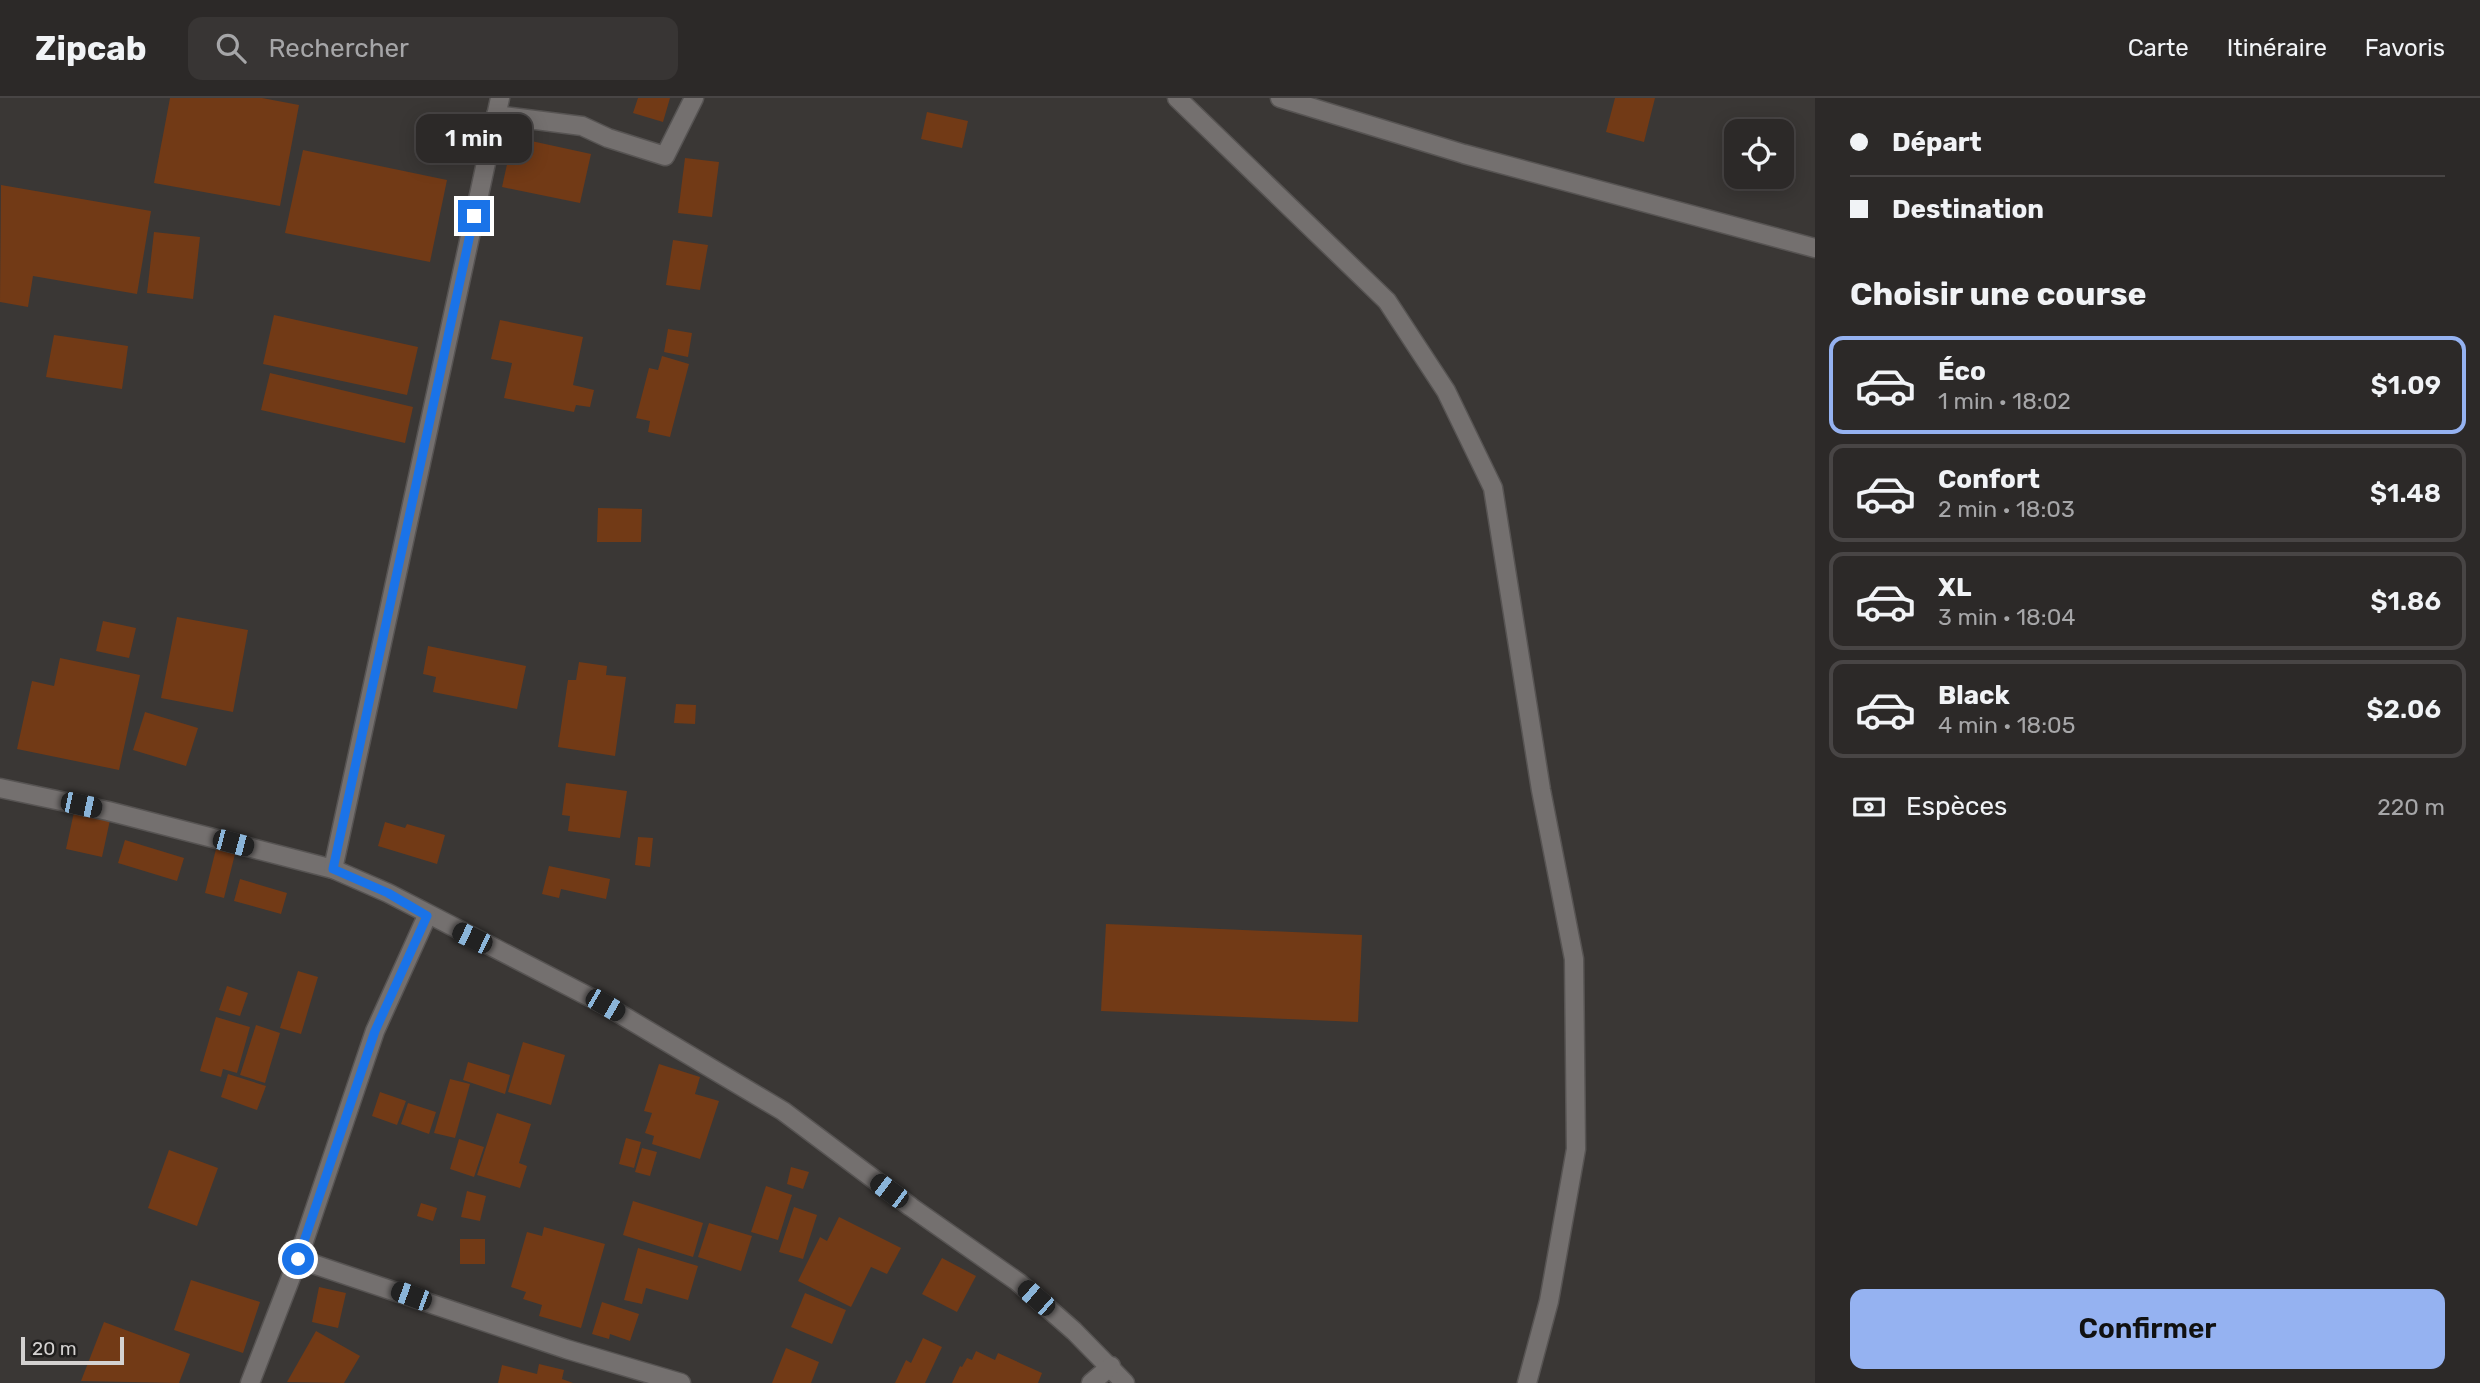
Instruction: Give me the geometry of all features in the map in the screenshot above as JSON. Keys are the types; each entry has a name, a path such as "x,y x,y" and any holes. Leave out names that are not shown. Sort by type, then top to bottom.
{"street":[{"path":"333,869 498,106 582,126 608,138 665,156 694,98"},
{"path":"1177,98 1387,300 1446,391 1493,488 1541,790 1574,959 1576,1149 1549,1301 1527,1383"},
{"path":"1280,98 1464,154 1815,248"},
{"path":"0,788 108,811 333,869 388,893 427,916 605,1005 783,1111 1017,1282 1111,1366 1125,1383"},
{"path":"250,1383 298,1259 375,1031 427,916"},
{"path":"298,1259 566,1349 681,1383"},
{"path":"1091,1383 1111,1366"}],"building":[{"path":"170,98 262,98 299,105 280,206 154,183"},
{"path":"638,98 670,98 663,122 633,113"},
{"path":"1615,98 1655,98 1644,142 1606,132"},
{"path":"927,112 968,121 962,148 921,139"},
{"path":"513,137 591,154 580,203 502,187"},
{"path":"303,150 447,180 430,262 285,233"},
{"path":"685,158 719,162 712,217 678,213"},
{"path":"1,185 151,211 137,294 33,276 28,307 0,302"},
{"path":"154,232 200,237 193,299 147,293"},
{"path":"673,240 708,245 700,290 666,285"},
{"path":"274,315 418,347 407,395 263,364"},
{"path":"500,320 583,337 573,385 594,390 590,407 576,405 574,412 504,398 512,363 491,359"},
{"path":"668,329 692,333 688,357 664,352"},
{"path":"54,335 128,346 122,389 46,377"},
{"path":"662,356 689,364 670,437 648,432 650,421 636,418 649,368 658,370"},
{"path":"270,373 413,407 405,443 261,410"},
{"path":"598,508 642,509 641,542 597,542"},
{"path":"177,617 248,630 233,712 161,698"},
{"path":"103,621 136,628 129,658 96,651"},
{"path":"428,646 526,666 517,709 433,692 436,677 423,674"},
{"path":"60,658 140,675 119,770 17,749 32,681 54,686"},
{"path":"579,662 607,666 606,675 626,677 615,756 558,747 568,680 576,680"},
{"path":"676,704 696,705 695,724 674,723"},
{"path":"145,712 198,728 186,766 133,750"},
{"path":"566,783 627,791 620,838 568,831 570,816 562,815"},
{"path":"74,812 110,820 102,857 66,849"},
{"path":"385,822 405,828 407,824 445,835 437,864 378,846"},
{"path":"638,837 653,838 650,867 635,865"},
{"path":"125,840 184,858 177,881 118,863"},
{"path":"216,849 235,854 224,898 205,893"},
{"path":"549,866 610,879 606,899 561,889 559,898 542,894"},
{"path":"240,879 287,893 281,914 234,901"},
{"path":"1106,924 1362,935 1358,1022 1101,1011"},
{"path":"298,971 318,977 301,1034 280,1028"},
{"path":"227,986 248,993 240,1016 219,1010"},
{"path":"216,1017 250,1027 237,1073 223,1069 221,1077 200,1071"},
{"path":"256,1025 280,1033 265,1083 240,1075"},
{"path":"523,1042 565,1055 551,1105 508,1092"},
{"path":"468,1062 510,1075 505,1094 463,1080"},
{"path":"659,1064 700,1077 695,1094 719,1101 700,1159 652,1144 654,1136 645,1133 652,1113 644,1111"},
{"path":"228,1074 266,1086 257,1110 221,1097"},
{"path":"450,1079 470,1084 455,1138 434,1133"},
{"path":"380,1092 406,1101 397,1125 372,1116"},
{"path":"408,1103 436,1112 429,1134 401,1124"},
{"path":"497,1113 531,1124 519,1163 527,1166 520,1188 477,1175"},
{"path":"626,1138 641,1142 634,1168 619,1164"},
{"path":"459,1139 484,1147 474,1177 450,1169"},
{"path":"642,1148 657,1152 650,1176 635,1172"},
{"path":"169,1150 218,1168 197,1226 148,1208"},
{"path":"791,1167 809,1172 803,1189 787,1184"},
{"path":"766,1186 792,1195 778,1240 751,1232"},
{"path":"467,1191 486,1196 480,1221 461,1217"},
{"path":"633,1201 703,1223 693,1257 623,1235"},
{"path":"421,1203 437,1208 433,1221 417,1216"},
{"path":"794,1207 817,1215 803,1259 779,1252"},
{"path":"839,1217 901,1248 887,1274 871,1267 851,1307 798,1281 820,1237 827,1241"},
{"path":"709,1223 752,1236 741,1271 698,1257"},
{"path":"544,1227 605,1244 581,1328 539,1316 542,1305 523,1299 526,1292 511,1287 527,1232 542,1236"},
{"path":"460,1239 485,1239 485,1264 460,1264"},
{"path":"638,1248 698,1266 688,1300 646,1288 642,1304 624,1300"},
{"path":"942,1258 976,1276 957,1312 922,1294"},
{"path":"191,1280 260,1302 243,1353 174,1330"},
{"path":"319,1287 346,1293 338,1328 312,1322"},
{"path":"805,1293 846,1310 832,1344 791,1327"},
{"path":"602,1302 639,1314 630,1341 610,1334 609,1339 592,1334"},
{"path":"104,1322 190,1354 179,1383 81,1381"},
{"path":"316,1331 360,1356 344,1383 287,1382"},
{"path":"923,1338 942,1347 925,1383 895,1383 906,1360 911,1363"},
{"path":"786,1348 819,1362 811,1383 772,1383"},
{"path":"976,1351 995,1360 998,1353 1042,1373 1038,1383 952,1383 960,1366 962,1367 967,1358 972,1360"},
{"path":"539,1364 564,1370 562,1379 573,1383 498,1383 502,1365 537,1374"}],"route":[{"path":"298,1259 375,1031 427,916 388,893 333,869 474,216"}]}
